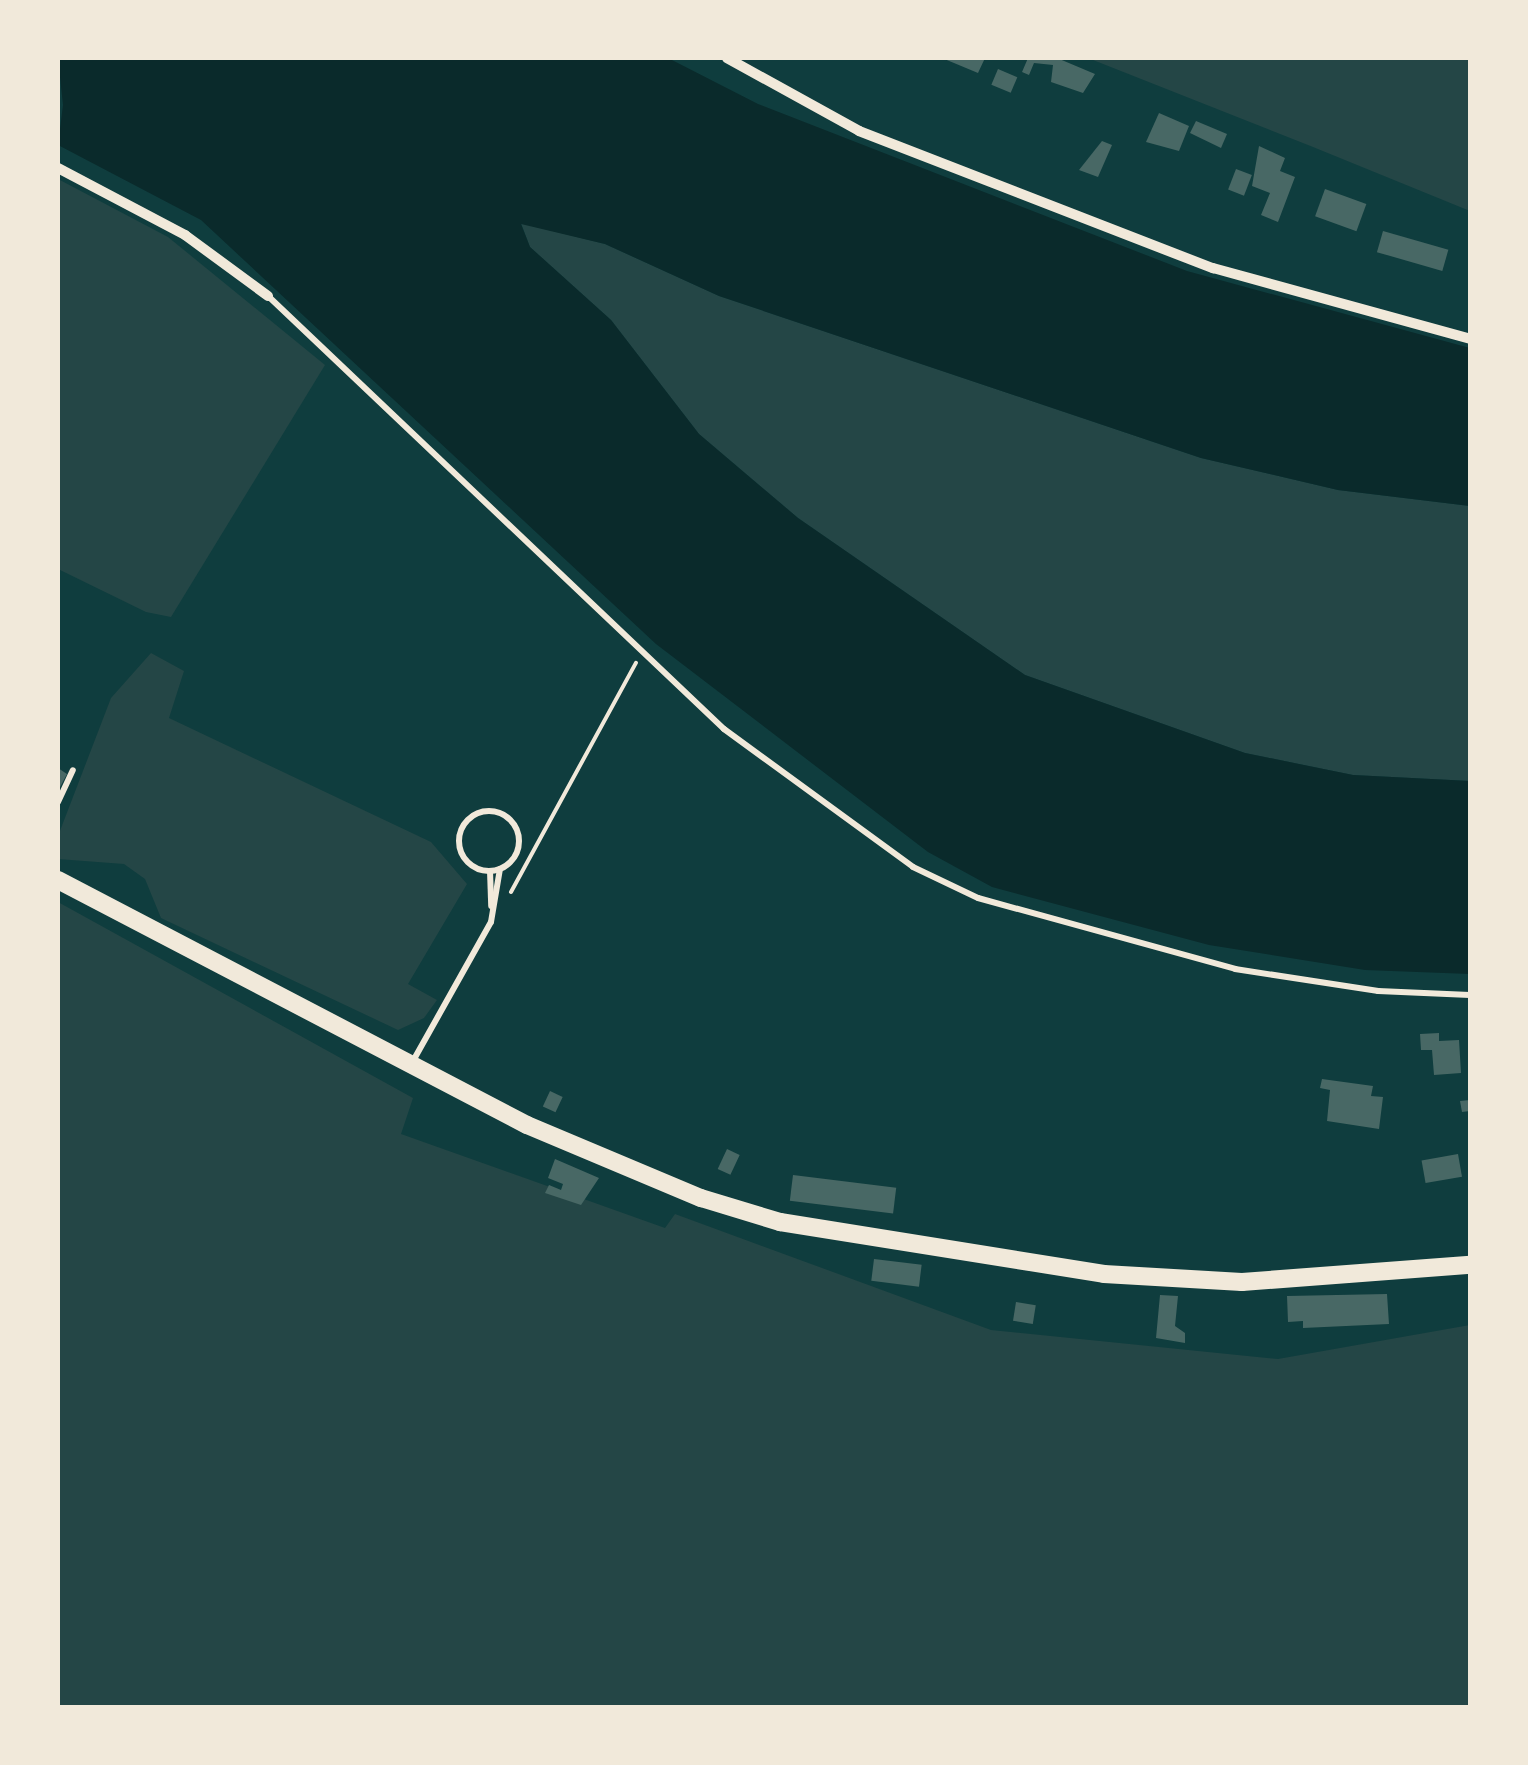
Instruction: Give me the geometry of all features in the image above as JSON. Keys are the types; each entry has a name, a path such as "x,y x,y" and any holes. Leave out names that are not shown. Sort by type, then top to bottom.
{"main road":[{"path":"58,880 84,885 410,1066 527,1125 700,1198 852,1238 1104,1274 1242,1282 1470,1264"}],"street":[{"path":"728,58 859,131 1213,268 1470,339"},
{"path":"58,168 185,235 268,296"}],"lane":[{"path":"268,296 640,654 724,729 865,836 978,898 1235,970 1378,991 1470,994"},
{"path":"58,802 73,770"},
{"path":"410,1066 491,922 500,870 519,848 517,830 505,816 486,812 469,820 460,838 464,857 490,872 500,870"},
{"path":"490,872 491,922"}],"path":[{"path":"491,922 640,654"}],"shaded area":[{"path":"58,58 668,58 758,104 1187,271 1470,348 1470,506 1338,490 1201,458 719,296 605,244 521,224 530,247 611,320 699,434 798,518 1025,675 1245,753 1353,775 1470,781 1470,974 1365,970 1209,945 992,887 928,852 656,644 201,220 58,145 63,105"},
{"path":"1088,58 1470,58 1470,211 1313,147"},
{"path":"58,179 168,237 325,365 171,617 146,612 58,569"},
{"path":"521,223 605,244 719,296 1201,458 1338,490 1470,506 1470,781 1353,775 1245,753 1025,675 798,518 699,434 611,320 530,247"},
{"path":"151,653 184,671 169,718 431,842 467,884 408,984 437,1000 424,1018 398,1030 161,918 145,879 124,864 58,859 58,836 111,698"},
{"path":"58,902 413,1098 401,1134 665,1228 675,1214 991,1330 1278,1359 1470,1325 1470,1707 58,1707"}],"building":[{"path":"942,58 985,58 978,73"},
{"path":"1028,58 1057,58 1095,74 1083,93 1051,82 1053,65 1034,63 1029,75 1022,72"},
{"path":"998,69 1017,77 1011,93 991,85"},
{"path":"1159,113 1189,126 1179,151 1146,142"},
{"path":"1196,121 1227,134 1221,148 1190,133"},
{"path":"1102,141 1112,145 1098,177 1079,170"},
{"path":"1259,146 1285,158 1280,171 1295,177 1278,222 1261,215 1270,193 1252,186"},
{"path":"1236,169 1252,175 1244,196 1228,190"},
{"path":"1325,189 1366,204 1356,231 1315,216"},
{"path":"1383,231 1448,250 1442,271 1377,252"},
{"path":"58,768 67,774 58,791"},
{"path":"1439,1033 1439,1041 1459,1040 1461,1073 1434,1075 1432,1050 1421,1050 1420,1034"},
{"path":"1322,1079 1373,1086 1371,1096 1383,1097 1379,1129 1327,1121 1330,1090 1320,1088"},
{"path":"550,1091 563,1097 556,1112 543,1106"},
{"path":"1470,1100 1470,1111 1462,1112 1460,1101"},
{"path":"727,1149 740,1155 730,1175 718,1169"},
{"path":"1458,1154 1462,1177 1426,1183 1422,1160"},
{"path":"555,1159 599,1178 581,1205 545,1193 549,1185 561,1190 563,1184 548,1178"},
{"path":"793,1175 896,1188 893,1213 790,1201"},
{"path":"874,1259 922,1265 919,1287 871,1281"},
{"path":"1387,1294 1389,1324 1303,1328 1303,1321 1288,1322 1287,1296"},
{"path":"1160,1295 1178,1296 1175,1326 1185,1333 1185,1343 1156,1338"},
{"path":"1016,1302 1036,1305 1033,1324 1013,1321"}]}
